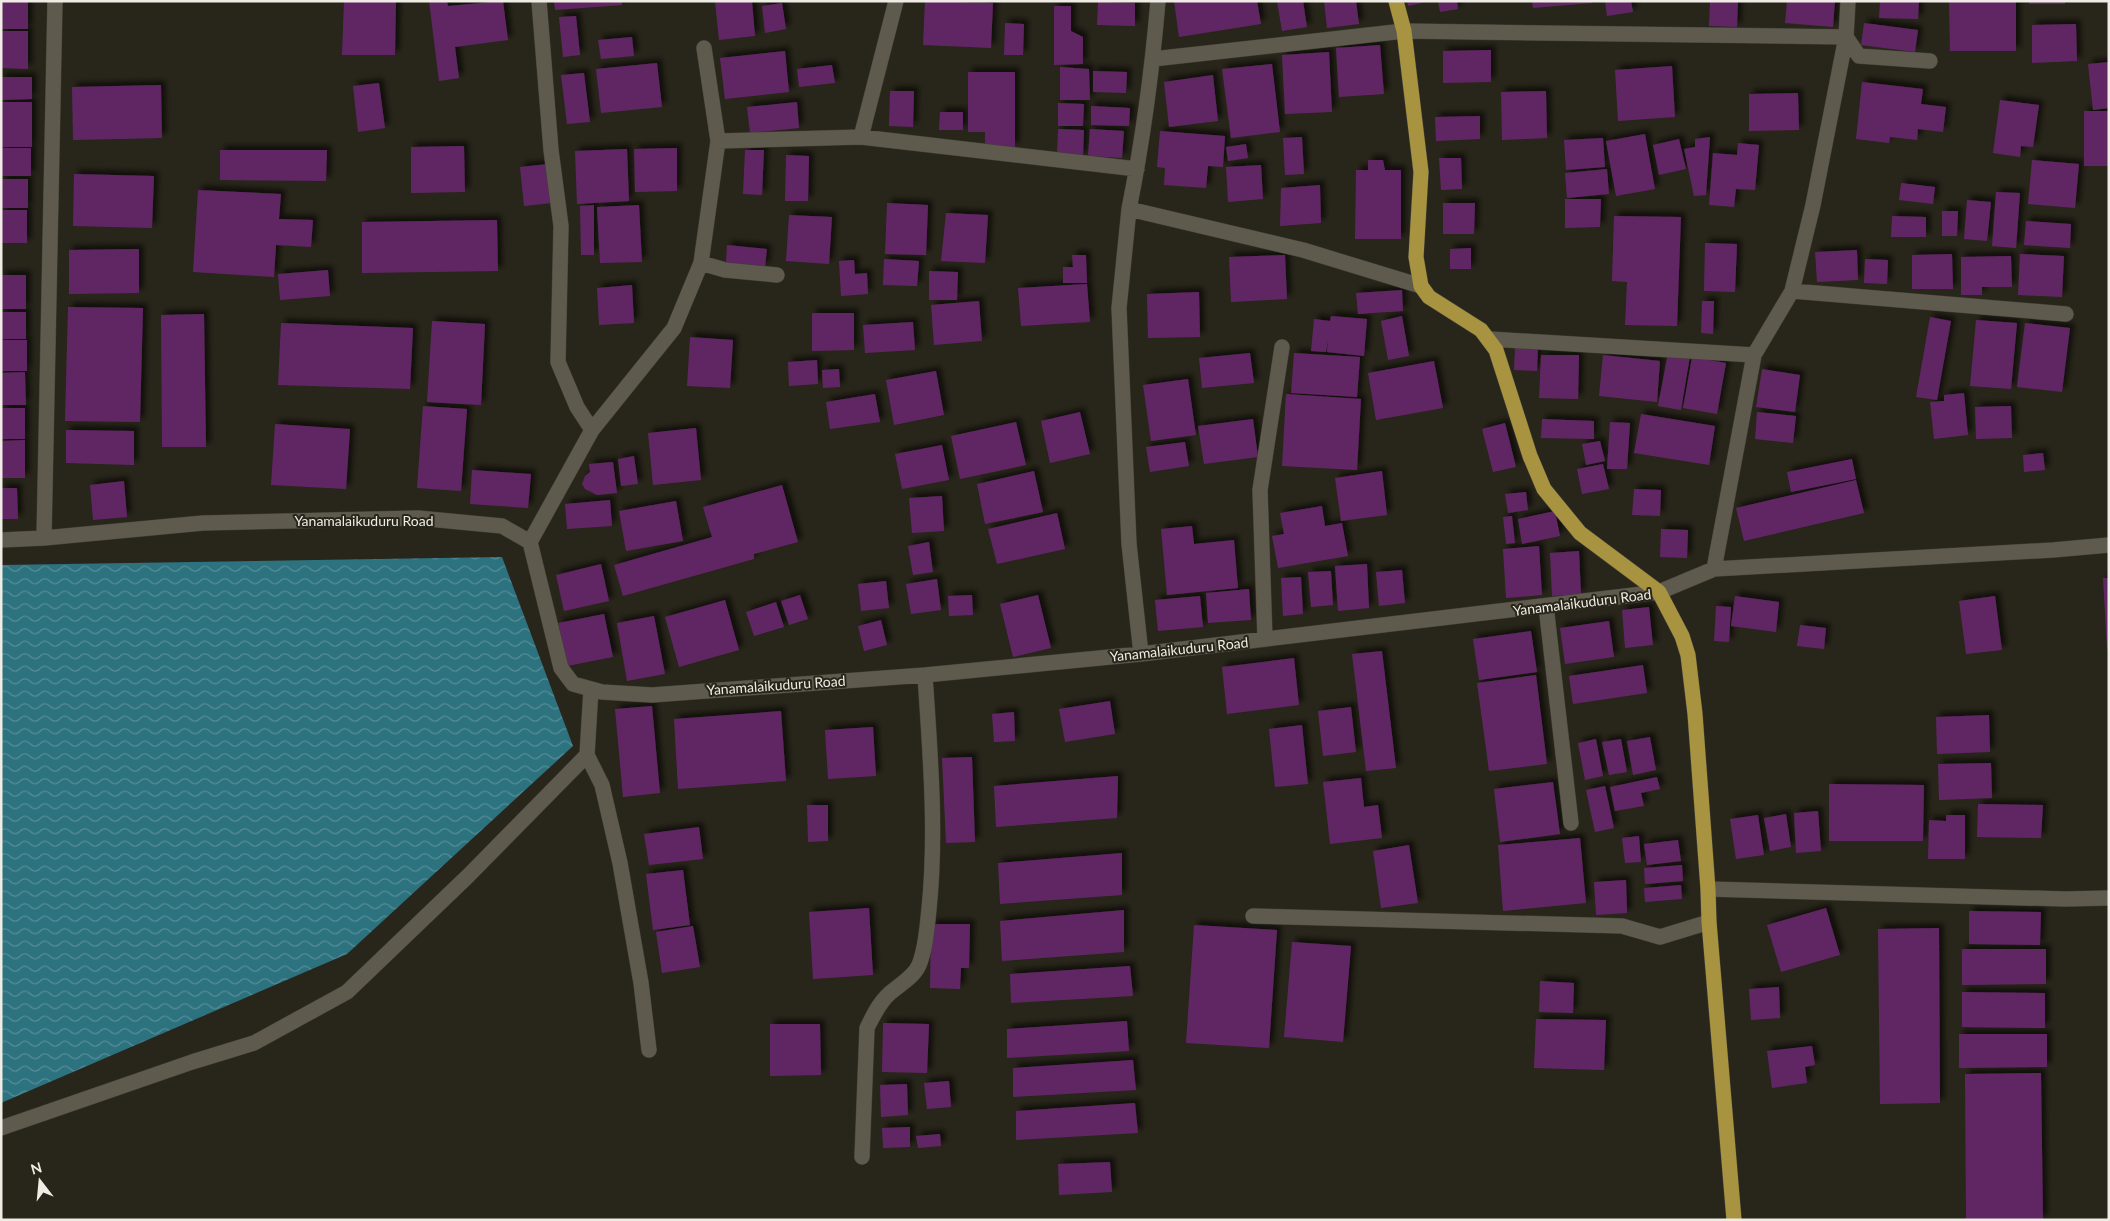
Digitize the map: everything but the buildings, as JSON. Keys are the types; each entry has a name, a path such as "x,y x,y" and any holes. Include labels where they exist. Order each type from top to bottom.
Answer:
{"main road":[{"path":"1396,1 1404,31 1421,172 1416,257 1421,286 1429,297 1481,330 1490,339 1496,350 1530,456 1544,490 1580,533 1659,592 1682,636 1688,655 1695,714 1709,922 1734,1220"}],"street":[{"path":"44,538 55,1"},
{"path":"539,1 551,150 561,226 558,362 577,407 592,430"},
{"path":"861,137 896,1"},
{"path":"1141,654 1129,544 1120,318 1129,208 1137,169 1153,59 1158,1"},
{"path":"1714,569 1754,355 1792,291 1813,205 1846,37 1848,1"},
{"path":"1153,59 1404,31 1846,37"},
{"path":"1846,37 1860,56 1930,60"},
{"path":"530,542 592,430 674,328 701,263 718,141 704,48"},
{"path":"718,141 861,137 1137,169"},
{"path":"1129,208 1303,250 1421,286"},
{"path":"701,263 725,270 777,275"},
{"path":"1792,291 2066,314"},
{"path":"1490,339 1754,355"},
{"path":"1265,639 1260,490 1282,347"},
{"name":"Yanamalaikuduru Road","path":"1,540 44,538 203,522 418,518 502,526 530,542 561,668 573,684 602,692 652,695 925,675 1141,654 1546,606 1659,592 1714,569 2053,550 2109,545"},
{"path":"1546,606 1571,823"},
{"path":"862,1158 867,1028 875,1011 888,994 906,981 919,966 925,944 932,877 933,792 925,675"},
{"path":"591,689 587,755 602,785 620,863 641,983 648,1050"},
{"path":"1,1128 192,1062 254,1043 347,992 468,876 587,755"},
{"path":"1708,889 2065,899 2109,898"},
{"path":"1253,916 1622,926 1660,937 1709,922"}],"water":[{"path":"502,557 573,746 347,954 1,1103 1,565"}]}
